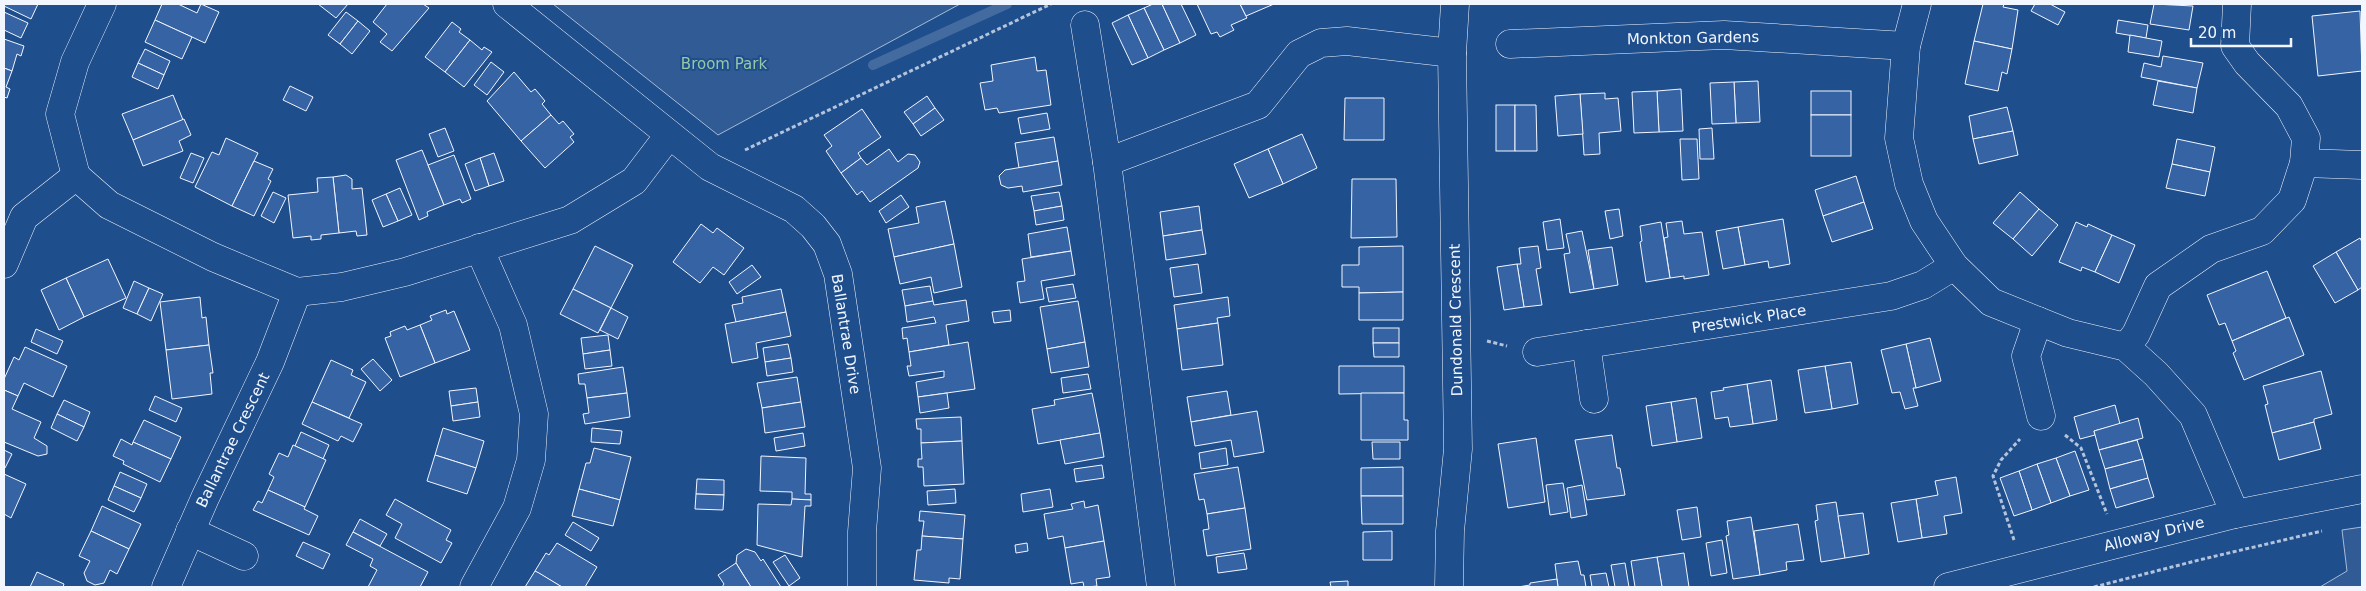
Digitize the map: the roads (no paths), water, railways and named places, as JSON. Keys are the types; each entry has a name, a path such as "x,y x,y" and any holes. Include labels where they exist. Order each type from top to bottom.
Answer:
{"street":[{"path":"102,4 75,62 60,114 76,176 109,205 213,257 297,292 342,287 405,272 570,220 634,180 669,134"},
{"name":"Ballantrae Drive","path":"507,4 710,167 794,209 828,244 838,274 868,468 862,532 862,587"},
{"name":"Dundonald Crescent","path":"1449,587 1450,531 1458,449 1452,53 1455,4"},
{"path":"1917,4 1906,46 1899,138 1909,184 1924,221 1954,266 1991,302 2068,333 2126,347 2156,374 2193,415 2235,514"},
{"path":"2126,347 2136,334 2158,286 2211,249 2262,231 2292,200 2304,163 2306,138 2289,106 2247,63 2236,46 2237,4"},
{"path":"1085,25 1107,162 1161,587"},
{"name":"Monkton Gardens","path":"1510,44 1724,35 1906,46"},
{"path":"1107,162 1258,105 1299,54 1321,43 1347,41 1452,53"},
{"path":"2304,163 2362,165"},
{"path":"4,264 24,218 76,176"},
{"path":"474,587 517,508 531,460 534,414 512,325 479,248"},
{"name":"Prestwick Place","path":"1537,352 1891,296 1922,285 1954,266"},
{"name":"Ballantrae Crescent","path":"166,587 270,362 297,292"},
{"path":"2038,321 2026,356 2041,416"},
{"path":"1586,344 1594,399"},
{"name":"Alloway Drive","path":"1948,587 2235,514 2362,489"},
{"path":"190,532 244,556"}],"waterway":[{"path":"873,65 1007,4"}],"park label":[{"name":"Broom Park","path":"724,64"}]}
